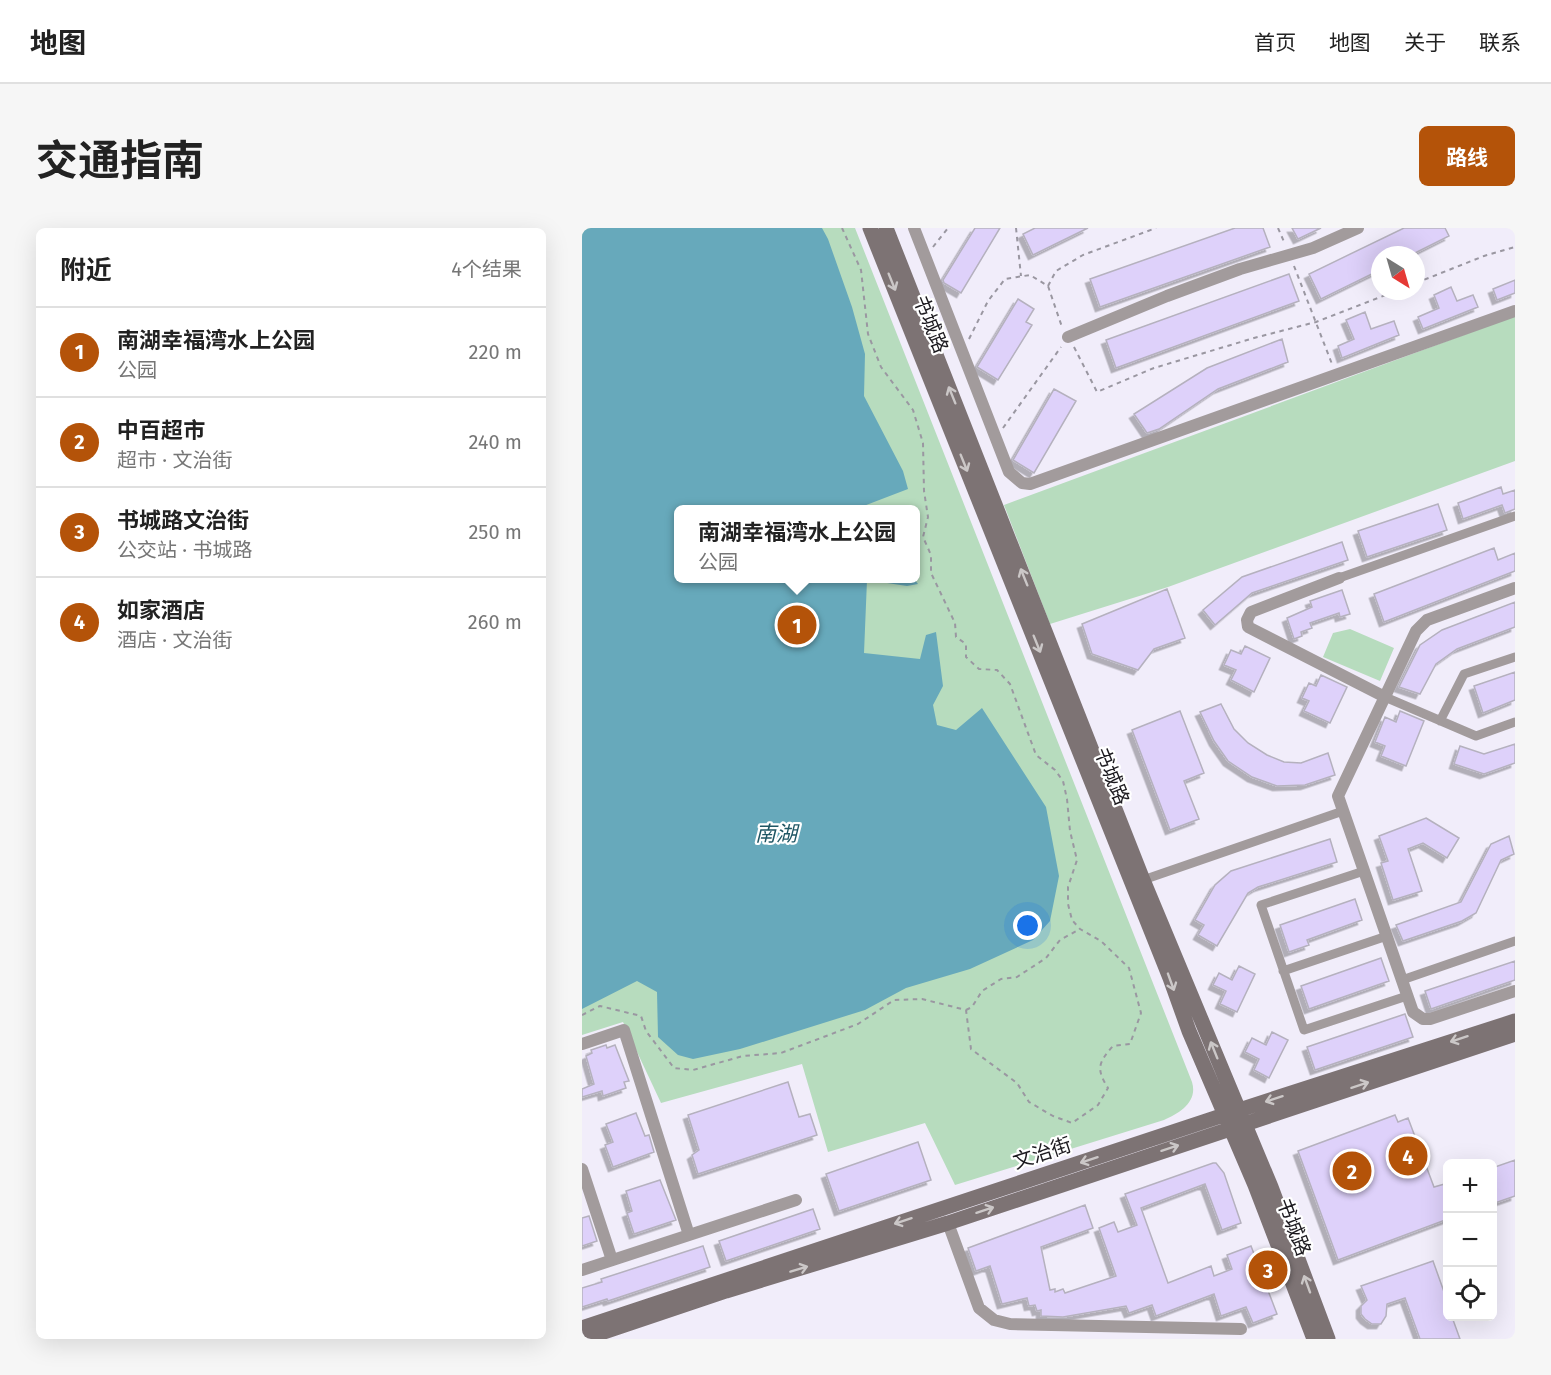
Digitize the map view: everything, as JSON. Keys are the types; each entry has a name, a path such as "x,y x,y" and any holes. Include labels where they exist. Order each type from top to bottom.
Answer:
{"main road":[{"name":"书城路","path":"870,228 1166,967 1189,1031 1235,1119 1256,1185 1314,1339"},
{"name":"书城路","path":"886,228 1235,1119 1328,1339"},
{"name":"文治街","path":"584,1339 726,1291 948,1222 1515,1021"},
{"name":"文治街","path":"582,1328 1235,1119 1515,1034"}],"street":[{"path":"914,228 1009,472 1022,483 1030,484 1515,311"},
{"path":"1068,337 1167,296 1240,269 1290,256 1358,228"},
{"path":"1515,516 1339,578 1251,612 1247,620 1248,627 1385,697 1476,736 1515,722"},
{"path":"1515,588 1427,620 1416,632 1338,796 1413,1012 1423,1019 1430,1019 1515,991"},
{"path":"1440,721 1464,674 1515,657"},
{"path":"1143,880 1343,811"},
{"path":"1364,871 1261,905 1304,1030 1407,996"},
{"path":"1284,971 1387,936"},
{"path":"1402,980 1515,941"},
{"path":"582,1044 624,1030 689,1235"},
{"path":"582,1169 612,1260"},
{"path":"582,1270 796,1200"},
{"path":"948,1222 979,1308 994,1320 1010,1324 1241,1329"}],"path":[{"path":"842,228 861,270 868,334 881,367 913,410 923,443 924,491 928,517 923,537 931,555 931,573 955,623 956,637 966,644 966,657 979,669 997,670 1010,684 1036,755 1055,770 1063,781 1070,831 1077,860 1068,887 1068,904 1072,920 1080,929 1101,940 1129,968 1141,1013 1130,1044 1113,1046 1101,1059 1100,1075 1108,1088 1098,1105 1072,1123 1053,1116 1029,1102 1017,1083 971,1050 966,1010"},
{"path":"926,257 948,228"},
{"path":"1016,228 1021,277"},
{"path":"1048,286 1056,271 1083,255 1156,228"},
{"path":"1278,228 1337,375"},
{"path":"1425,279 1484,256 1515,247"},
{"path":"963,352 988,301 1005,279 1030,275 1048,286 1068,337 1097,392 1154,368 1316,322 1373,300"},
{"path":"996,438 1068,337"},
{"path":"582,1015 600,1006 641,1016 646,1031 674,1068 693,1070 743,1056 781,1053 858,1024 894,1000 922,999 966,1010 972,1007 982,991 1001,979 1017,977 1046,958 1060,940 1080,929"}],"green space":[{"name":"南湖","path":"582,228 855,228 1192,1082 1192,1095 1186,1106 1164,1120 955,1185 925,1123 828,1152 802,1064 661,1103 623,1022 582,1035"},
{"path":"1515,316 1515,461 1168,587 1050,624 1004,505"},
{"path":"1350,629 1394,648 1380,681 1323,657 1333,633"}],"water":[{"name":"南湖","path":"582,228 822,228 852,307 865,354 864,396 903,471 908,489 866,505 674,505 674,583 867,583 864,653 920,659 926,635 936,632 943,686 933,705 937,725 956,730 982,708 1046,807 1059,876 1050,921 1033,940 970,969 906,988 865,1010 740,1049 693,1059 678,1055 658,1037 657,992 637,981 582,1009"},
{"name":"南湖","path":"887,583 918,584 907,586"}],"building":[{"path":"975,228 1000,228 961,293 944,283 943,280"},
{"path":"1035,228 1088,228 1033,255 1023,234"},
{"path":"1235,228 1263,228 1270,247 1100,307 1090,279"},
{"path":"1292,228 1321,228 1298,239"},
{"path":"1404,228 1445,228 1449,236 1425,248 1425,246 1371,246 1371,274 1321,299 1309,274"},
{"path":"1289,274 1299,301 1116,368 1106,340"},
{"path":"1515,280 1515,293 1497,300 1493,289"},
{"path":"1451,287 1457,301 1473,295 1478,307 1423,329 1418,317 1439,308 1434,295"},
{"path":"1018,299 1034,309 1026,322 1032,325 998,380 977,367"},
{"path":"1365,312 1371,329 1394,321 1399,335 1342,358 1338,346 1354,339 1346,320"},
{"path":"1282,339 1288,362 1218,389 1159,429 1147,433 1134,414 1207,368"},
{"path":"1054,389 1076,401 1034,473 1013,460"},
{"path":"1501,487 1503,494 1515,490 1515,509 1505,513 1502,505 1463,519 1458,503"},
{"path":"1438,504 1447,530 1367,557 1358,531"},
{"path":"1342,542 1348,560 1252,593 1215,625 1203,610 1242,577"},
{"path":"1494,548 1498,560 1515,553 1515,571 1384,622 1374,594"},
{"path":"1167,589 1185,638 1154,649 1138,670 1092,654 1082,624"},
{"path":"1342,590 1350,614 1340,617 1339,613 1310,623 1312,628 1301,632 1302,636 1294,639 1287,618 1312,607 1310,601"},
{"path":"1515,602 1515,627 1457,649 1436,664 1420,694 1399,687 1420,645 1442,630"},
{"path":"1245,646 1270,658 1254,692 1231,680 1236,670 1224,665 1231,650 1241,654"},
{"path":"1515,672 1515,700 1483,713 1474,686"},
{"path":"1321,675 1347,687 1330,723 1304,711 1309,701 1302,698 1309,683 1316,686"},
{"path":"1221,704 1234,729 1248,743 1267,755 1284,762 1301,763 1328,753 1335,775 1305,785 1277,786 1252,777 1228,761 1214,741 1200,712"},
{"path":"1180,711 1204,773 1184,781 1199,819 1170,830 1132,730"},
{"path":"1400,711 1424,721 1406,766 1381,756 1385,746 1375,742 1385,717 1396,722"},
{"path":"1515,744 1515,763 1484,774 1454,764 1460,746 1484,754"},
{"path":"1426,818 1459,838 1447,858 1423,843 1408,849 1422,891 1393,900 1381,863 1388,861 1379,836"},
{"path":"1509,836 1514,854 1501,860 1476,913 1462,921 1403,941 1396,925 1461,902 1491,844"},
{"path":"1330,839 1337,862 1258,887 1248,893 1217,946 1198,935 1204,925 1195,920 1215,885 1231,871"},
{"path":"1355,899 1362,920 1307,940 1309,945 1289,952 1280,925"},
{"path":"1381,958 1389,981 1309,1009 1301,986"},
{"path":"1515,961 1515,980 1431,1009 1425,991"},
{"path":"1239,966 1255,974 1237,1012 1220,1004 1226,991 1213,985 1219,973 1232,980"},
{"path":"1405,1014 1413,1037 1315,1070 1307,1047"},
{"path":"1272,1032 1288,1040 1269,1078 1254,1070 1259,1059 1245,1052 1252,1038 1266,1045"},
{"path":"606,1045 607,1048 615,1045 629,1081 624,1082 626,1088 603,1096 602,1091 582,1097 582,1089 594,1084 586,1056 592,1053 591,1050"},
{"path":"788,1082 799,1117 810,1114 817,1135 698,1174 692,1155 699,1150 688,1115"},
{"path":"636,1113 645,1136 649,1135 654,1152 613,1167 605,1145 613,1142 606,1124"},
{"path":"1395,1115 1398,1122 1408,1118 1434,1187 1443,1184 1443,1221 1338,1260 1298,1151"},
{"path":"918,1142 931,1180 839,1211 826,1174"},
{"path":"1515,1160 1515,1196 1497,1202 1497,1166"},
{"path":"1216,1163 1224,1173 1241,1223 1222,1230 1205,1184 1141,1208 1168,1283 1211,1266 1214,1276 1232,1269 1227,1255 1251,1246 1277,1314 1253,1323 1246,1307 1221,1316 1214,1294 1156,1316 1152,1305 1129,1313 1126,1306 1063,1317 1041,1316 1041,1310 1037,1311 1035,1305 1029,1306 1027,1298 1002,1304 990,1266 976,1271 968,1248 1085,1205 1093,1228 1041,1247 1050,1290 1055,1289 1055,1292 1063,1289 1065,1293 1116,1276 1099,1228 1114,1222 1118,1232 1137,1225 1125,1194"},
{"path":"660,1180 676,1220 634,1234 627,1213 632,1211 626,1191"},
{"path":"813,1209 820,1229 726,1261 719,1241"},
{"path":"589,1216 597,1241 582,1246 582,1218"},
{"path":"703,1246 710,1267 608,1301 607,1299 582,1307 582,1288 602,1282 601,1279"},
{"path":"1433,1261 1443,1289 1443,1321 1453,1321 1460,1339 1420,1339 1405,1298 1387,1304 1386,1316 1381,1324 1372,1324 1361,1314 1361,1306 1367,1300 1361,1286"}],"place":[{"name":"南湖幸福湾水上公园","path":"797,625"},
{"name":"如家酒店","path":"1408,1156"},
{"name":"中百超市","path":"1352,1171"},
{"name":"书城路文治街","path":"1268,1270"}]}
